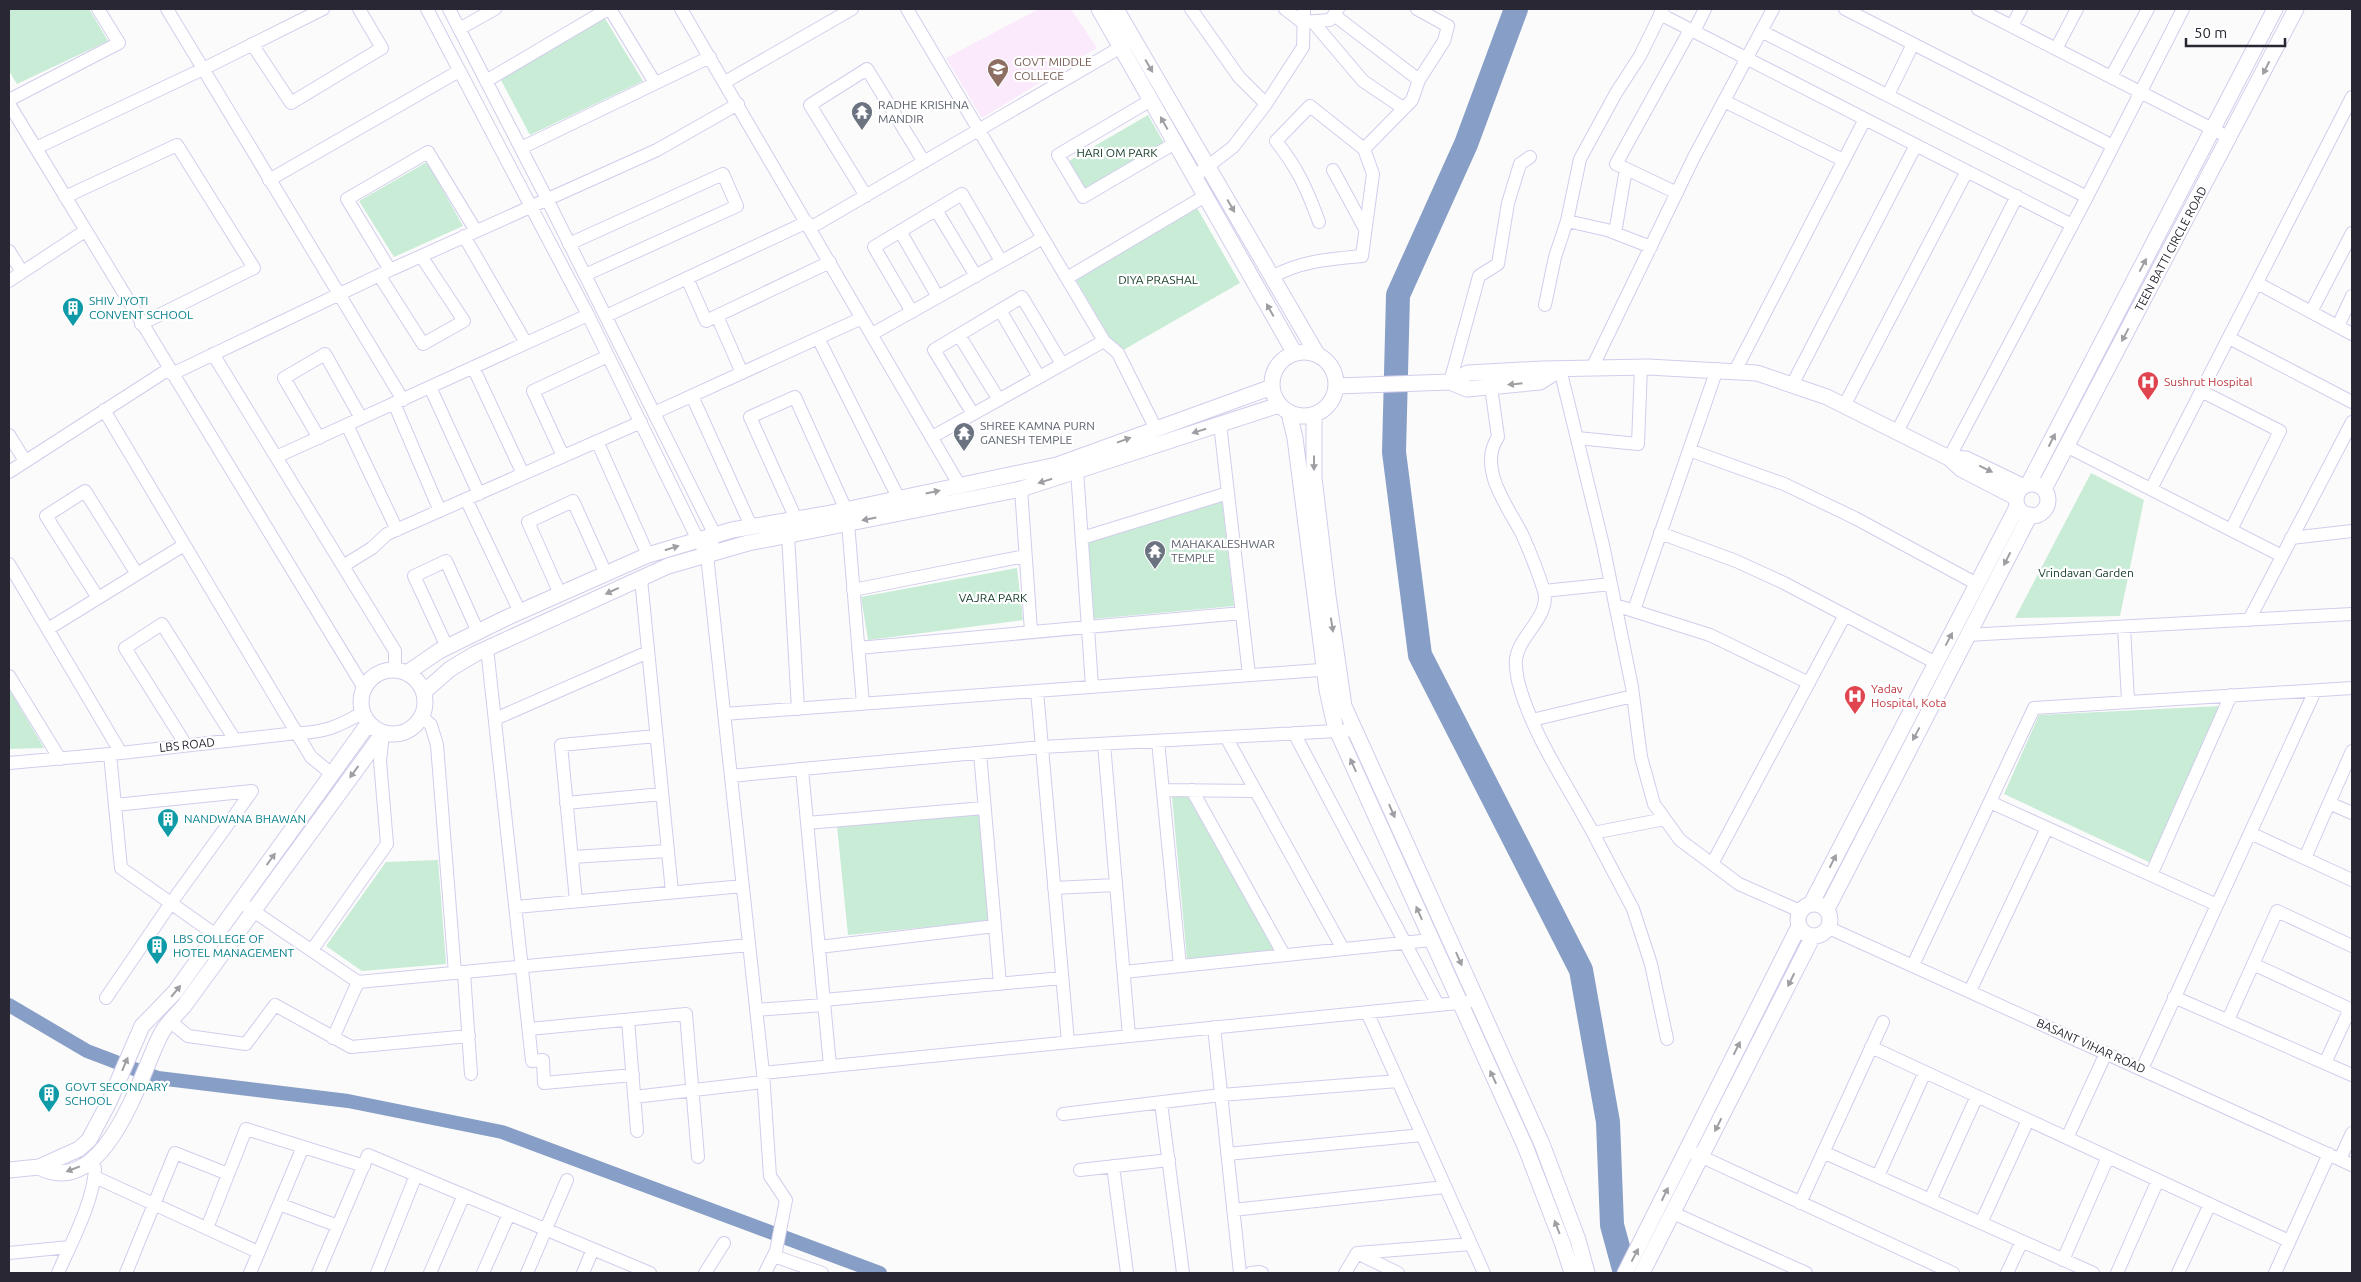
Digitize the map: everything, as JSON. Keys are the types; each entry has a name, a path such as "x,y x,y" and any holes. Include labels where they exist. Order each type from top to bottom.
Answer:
{"street":[{"path":"9,100 119,43 98,9"},
{"path":"167,9 338,295 398,401 440,511"},
{"path":"36,148 203,70 323,9"},
{"path":"252,44 291,103 382,48 359,9"},
{"path":"427,9 588,315 698,540 708,555"},
{"path":"449,9 547,199 715,535 708,555 763,1077 770,1176 786,1200 775,1254 765,1273"},
{"path":"459,29 495,9"},
{"path":"486,81 609,9 655,83"},
{"path":"681,9 960,486"},
{"path":"725,82 852,9"},
{"path":"907,9 1104,341 1118,353 1156,429"},
{"path":"1099,9 1127,43 1208,168 1317,354"},
{"path":"1116,9 1127,43 1151,100 1294,352"},
{"path":"1191,9 1239,76 1266,104"},
{"path":"1285,9 1308,22 1363,81 1403,108"},
{"path":"1194,177 1234,147 1266,104 1303,47 1308,22 1304,9"},
{"path":"1364,149 1412,100 1419,80 1444,41 1448,26 1418,9"},
{"path":"1677,193 1616,164 1704,9"},
{"path":"1592,368 1677,193 1772,9"},
{"path":"1845,9 2112,146"},
{"path":"1978,9 2230,138"},
{"path":"2012,26 2021,9"},
{"path":"2056,49 2077,9"},
{"path":"2111,77 2148,9"},
{"path":"1949,458 2072,225 2182,9"},
{"path":"1625,1273 1803,914 1977,584 2026,496 2275,9"},
{"name":"TEEN BATTI CIRCLE ROAD","path":"2026,496 2066,446 2230,138 2296,9"},
{"path":"1308,22 1330,20 1336,12 1419,80"},
{"path":"1546,305 1555,257 1567,221 1580,159 1616,93 1640,56 1661,12 1746,58 2072,225"},
{"path":"1761,31 2087,196"},
{"path":"606,316 687,278 809,225 866,196 1127,43"},
{"path":"1888,95 1913,44"},
{"path":"521,148 710,58"},
{"path":"866,196 810,105 867,69 924,162"},
{"path":"269,180 459,71"},
{"path":"2151,489 2257,282 2348,115 2352,97"},
{"path":"1151,100 1058,155 1083,198 1176,143"},
{"path":"1724,101 1843,160"},
{"path":"9,104 364,688"},
{"path":"9,472 104,410 170,371 213,354 385,272 657,150 738,104"},
{"path":"1272,276 1285,270 1317,261 1362,256 1373,174 1364,149 1310,106 1276,141 1295,165 1309,192 1319,222"},
{"path":"1735,371 1865,119"},
{"path":"65,197 177,145 254,268 142,324"},
{"path":"1792,385 1916,145"},
{"path":"421,256 464,321 423,344 347,199 428,152 526,343"},
{"path":"1450,382 1479,276 1498,264 1508,203 1520,164 1530,157"},
{"path":"1615,233 1626,169"},
{"path":"1333,170 1365,229"},
{"path":"1844,406 1967,171"},
{"path":"569,244 723,174 737,206 585,275"},
{"path":"912,312 874,247 962,194 1001,261"},
{"path":"1067,278 1206,196"},
{"path":"1897,432 2017,196"},
{"path":"936,210 976,276"},
{"path":"1567,221 1615,233 1650,247"},
{"path":"9,281 85,230"},
{"path":"900,231 938,297"},
{"path":"2311,312 2352,233"},
{"path":"872,334 1042,238"},
{"path":"9,250 22,272"},
{"path":"687,278 706,321 830,262"},
{"path":"2257,282 2352,334"},
{"path":"2338,326 2352,296"},
{"path":"973,414 934,350 1022,297 1062,364"},
{"path":"1000,310 1039,377"},
{"path":"276,457 588,315"},
{"path":"717,316 742,373"},
{"path":"654,413 862,318"},
{"path":"959,335 998,400"},
{"path":"818,338 899,499"},
{"path":"2229,338 2352,402"},
{"path":"932,437 1104,341"},
{"path":"213,354 395,651 401,671 418,681 424,692 425,705 422,717 414,727 403,734 390,735 383,733 365,718 360,700 364,688 372,678 382,671 401,671 520,612 648,555 751,526 796,519 847,516 1021,488 1220,424 1284,409 1301,416 1314,414 1325,408 1333,398 1336,386 1335,373 1328,362 1317,354 1306,351 1294,352 1282,359 1274,369 1272,394 1284,409 1295,438 1331,669 1344,706 1542,1144 1578,1240 1587,1273"},
{"path":"319,438 284,378 325,354 361,418"},
{"path":"563,456 533,391 608,356"},
{"path":"473,367 523,474"},
{"path":"1577,438 1638,444 1641,367"},
{"path":"1450,382 1468,373 1592,368 1717,369 1757,373 1844,406 1949,458 1961,469 2026,496"},
{"path":"1560,369 1611,584 1634,696 1641,757 1654,804 1680,840 1739,884 1803,914"},
{"path":"1336,386 1450,382 1467,389 1540,382 1560,369"},
{"path":"1634,610 1717,369"},
{"path":"430,387 479,494"},
{"path":"424,692 450,670 487,648 668,566 748,543 788,535 899,499 1057,465 1272,387"},
{"path":"1491,387 1498,437 1493,445 1491,464 1502,500 1522,535 1544,590 1544,606 1516,659 1518,679 1532,720 1633,910 1650,964 1667,1039"},
{"path":"2201,391 2280,431 2231,530"},
{"path":"692,396 751,526"},
{"path":"796,519 750,417 795,397 847,516 863,704"},
{"path":"104,410 311,757 332,774"},
{"path":"1314,414 1314,478 1328,596 1331,669 1327,690 1338,731 1525,1146 1572,1273"},
{"path":"343,566 372,548 387,534 640,422"},
{"path":"2248,620 2352,422"},
{"path":"1220,424 1249,675"},
{"path":"347,425 397,530"},
{"path":"9,435 25,461"},
{"path":"597,441 648,555"},
{"path":"2066,446 2282,556"},
{"path":"1689,450 1784,484 1855,518 1977,584"},
{"path":"1077,470 1092,686"},
{"path":"1021,488 1031,631"},
{"path":"98,598 46,516 85,491 137,574"},
{"path":"1082,538 1228,493"},
{"path":"1826,909 1967,636 2026,496"},
{"path":"466,499 520,612"},
{"path":"560,594 528,522 573,501 606,574"},
{"path":"2291,538 2352,531"},
{"path":"1660,533 1736,561 1936,663"},
{"path":"788,535 798,709"},
{"path":"48,629 184,545"},
{"path":"854,590 1025,556"},
{"path":"447,647 414,576 446,561 478,632"},
{"path":"9,564 48,629 115,754 115,805 121,868 216,935"},
{"path":"641,579 672,892"},
{"path":"1544,590 1611,584"},
{"path":"1615,605 1710,635 1809,683"},
{"path":"858,648 1242,613"},
{"path":"1967,636 2352,614"},
{"path":"1712,864 1845,615"},
{"path":"186,745 125,648 162,624 235,740"},
{"path":"2124,627 2128,701"},
{"path":"487,648 532,1061 543,1060 544,1083 632,1075"},
{"path":"495,719 648,652"},
{"path":"724,714 1331,669"},
{"path":"9,676 60,759"},
{"path":"1913,965 2034,708 2352,688"},
{"path":"2142,1069 2315,690"},
{"path":"1037,691 1068,1042"},
{"path":"2152,875 2231,695"},
{"path":"1532,720 1634,696"},
{"path":"422,717 431,725 437,745 460,973 469,1036 471,1074"},
{"path":"9,1170 39,1167 79,1149 89,1140 109,1102 142,1026 175,992 332,774 365,718"},
{"name":"LBS ROAD","path":"9,762 115,754 297,733 318,733 365,718"},
{"path":"731,776 1042,747 1355,730"},
{"path":"39,1167 48,1172 67,1172 87,1164 107,1147 128,1110 166,1027 383,733"},
{"path":"312,950 387,844 380,761 383,733"},
{"path":"1294,733 1438,1005"},
{"path":"576,901 561,745 656,736"},
{"path":"1226,737 1343,949"},
{"path":"1158,741 1180,966"},
{"path":"1104,744 1129,1036"},
{"path":"2305,858 2352,751"},
{"path":"980,753 1000,984"},
{"path":"802,769 830,1066"},
{"path":"1163,790 1256,791"},
{"path":"1192,790 1284,955"},
{"path":"106,998 171,903 252,791 115,805"},
{"path":"566,803 662,794"},
{"path":"1990,802 2217,905"},
{"path":"2329,803 2352,814"},
{"path":"807,823 984,808"},
{"path":"1593,833 1665,819"},
{"path":"1970,991 2047,828"},
{"path":"2250,833 2352,880"},
{"path":"572,857 668,851"},
{"path":"1054,888 1116,885"},
{"path":"516,906 743,886"},
{"path":"240,902 358,982 749,945"},
{"path":"1819,904 1826,909 1830,916 1829,928 1820,936 1807,935 1803,914 1819,904"},
{"path":"2228,1020 2277,911 2352,946"},
{"path":"819,947 995,926"},
{"name":"BASANT VIHAR ROAD","path":"1829,928 2340,1159"},
{"path":"1642,1273 1813,936"},
{"path":"1124,972 1431,940"},
{"path":"2253,964 2350,1009 2325,1063"},
{"path":"756,1010 1062,978"},
{"path":"333,1038 358,982"},
{"path":"2174,997 2352,1075"},
{"path":"634,1096 692,1089 830,1066 1478,1001"},
{"path":"166,1027 188,1036 246,1044 275,1004 351,1047 469,1036"},
{"path":"1367,1012 1484,1273"},
{"path":"529,1029 686,1014 698,1157"},
{"path":"628,1020 636,1131"},
{"path":"1800,1202 1883,1022"},
{"path":"1214,1027 1240,1273"},
{"path":"1871,1047 2289,1241"},
{"path":"2067,1138 2106,1053"},
{"path":"1878,1176 1925,1072"},
{"path":"1064,1114 1221,1096 1398,1081"},
{"path":"1930,1200 1977,1096"},
{"path":"1161,1103 1183,1273"},
{"path":"1981,1223 2028,1120"},
{"path":"207,1228 246,1129 304,1147 366,1160 416,1175 644,1272"},
{"path":"2274,1273 2289,1241 2340,1159 2352,1134"},
{"path":"1227,1154 1422,1135"},
{"path":"58,1273 95,1177 96,1156 89,1140"},
{"path":"250,1273 304,1147"},
{"path":"1687,1150 1953,1273"},
{"path":"1823,1152 2094,1273"},
{"path":"140,1273 127,1270 175,1153 228,1174"},
{"path":"2063,1260 2108,1157"},
{"path":"318,1273 366,1160"},
{"path":"1080,1170 1169,1160"},
{"path":"1113,1166 1127,1273"},
{"path":"377,1273 416,1175"},
{"path":"95,1177 258,1252"},
{"path":"527,1273 567,1180"},
{"path":"2116,1273 2158,1180"},
{"path":"1233,1210 1445,1187"},
{"path":"430,1273 464,1195"},
{"path":"279,1204 338,1226"},
{"path":"2178,1273 2210,1204"},
{"path":"1673,1213 1806,1273"},
{"path":"483,1273 509,1214"},
{"path":"2007,1273 2022,1241"},
{"path":"705,1273 724,1243"},
{"path":"1357,1253 1471,1244"},
{"path":"9,1253 69,1246"},
{"path":"583,1273 593,1249"},
{"path":"1345,1273 1357,1253"},
{"path":"1357,1253 1398,1273"},
{"path":"775,1254 822,1273"},
{"path":"1250,1273 1262,1273"}],"shaded area":[{"name":"GOVT MIDDLE COLLEGE","path":"1039,9 1071,9 1097,48 982,118 946,58"}],"green space":[{"path":"9,9 89,9 108,41 17,84 9,71"},
{"path":"604,17 643,81 530,135 501,80"},
{"name":"HARI OM PARK","path":"1148,115 1165,145 1086,191 1069,161"},
{"path":"427,162 463,226 394,257 359,201"},
{"name":"DIYA PRASHAL","path":"1197,208 1240,283 1118,353 1075,278"},
{"name":"Vrindavan Garden","path":"2091,473 2144,500 2120,616 2015,618"},
{"path":"1222,500 1234,606 1093,619 1086,543"},
{"name":"VAJRA PARK","path":"1017,568 1023,620 868,640 861,597"},
{"path":"9,689 44,748 9,749"},
{"path":"2221,706 2151,863 2004,794 2039,715"},
{"path":"1172,797 1188,797 1278,953 1187,959"},
{"path":"979,812 990,921 848,935 837,826"},
{"path":"438,860 446,964 362,971 326,946 386,862"}],"waterway":[{"path":"1516,9 1466,144 1398,295 1394,452 1420,655 1581,970 1608,1122 1612,1225 1625,1273"},
{"path":"9,1005 87,1051 158,1078 348,1101 502,1132 880,1273"}],"place":[{"name":"GOVT MIDDLE COLLEGE","path":"998,88"},
{"name":"RADHE KRISHNA MANDIR","path":"862,131"},
{"name":"SHIV JYOTI CONVENT SCHOOL","path":"73,327"},
{"name":"Sushrut Hospital","path":"2148,401"},
{"name":"SHREE KAMNA PURN GANESH TEMPLE","path":"964,452"},
{"name":"MAHAKALESHWAR TEMPLE","path":"1155,570"},
{"name":"Yadav Hospital, Kota","path":"1855,715"},
{"name":"NANDWANA BHAWAN","path":"168,838"},
{"name":"LBS COLLEGE OF HOTEL MANAGEMENT","path":"157,965"},
{"name":"GOVT SECONDARY SCHOOL","path":"49,1113"}]}
